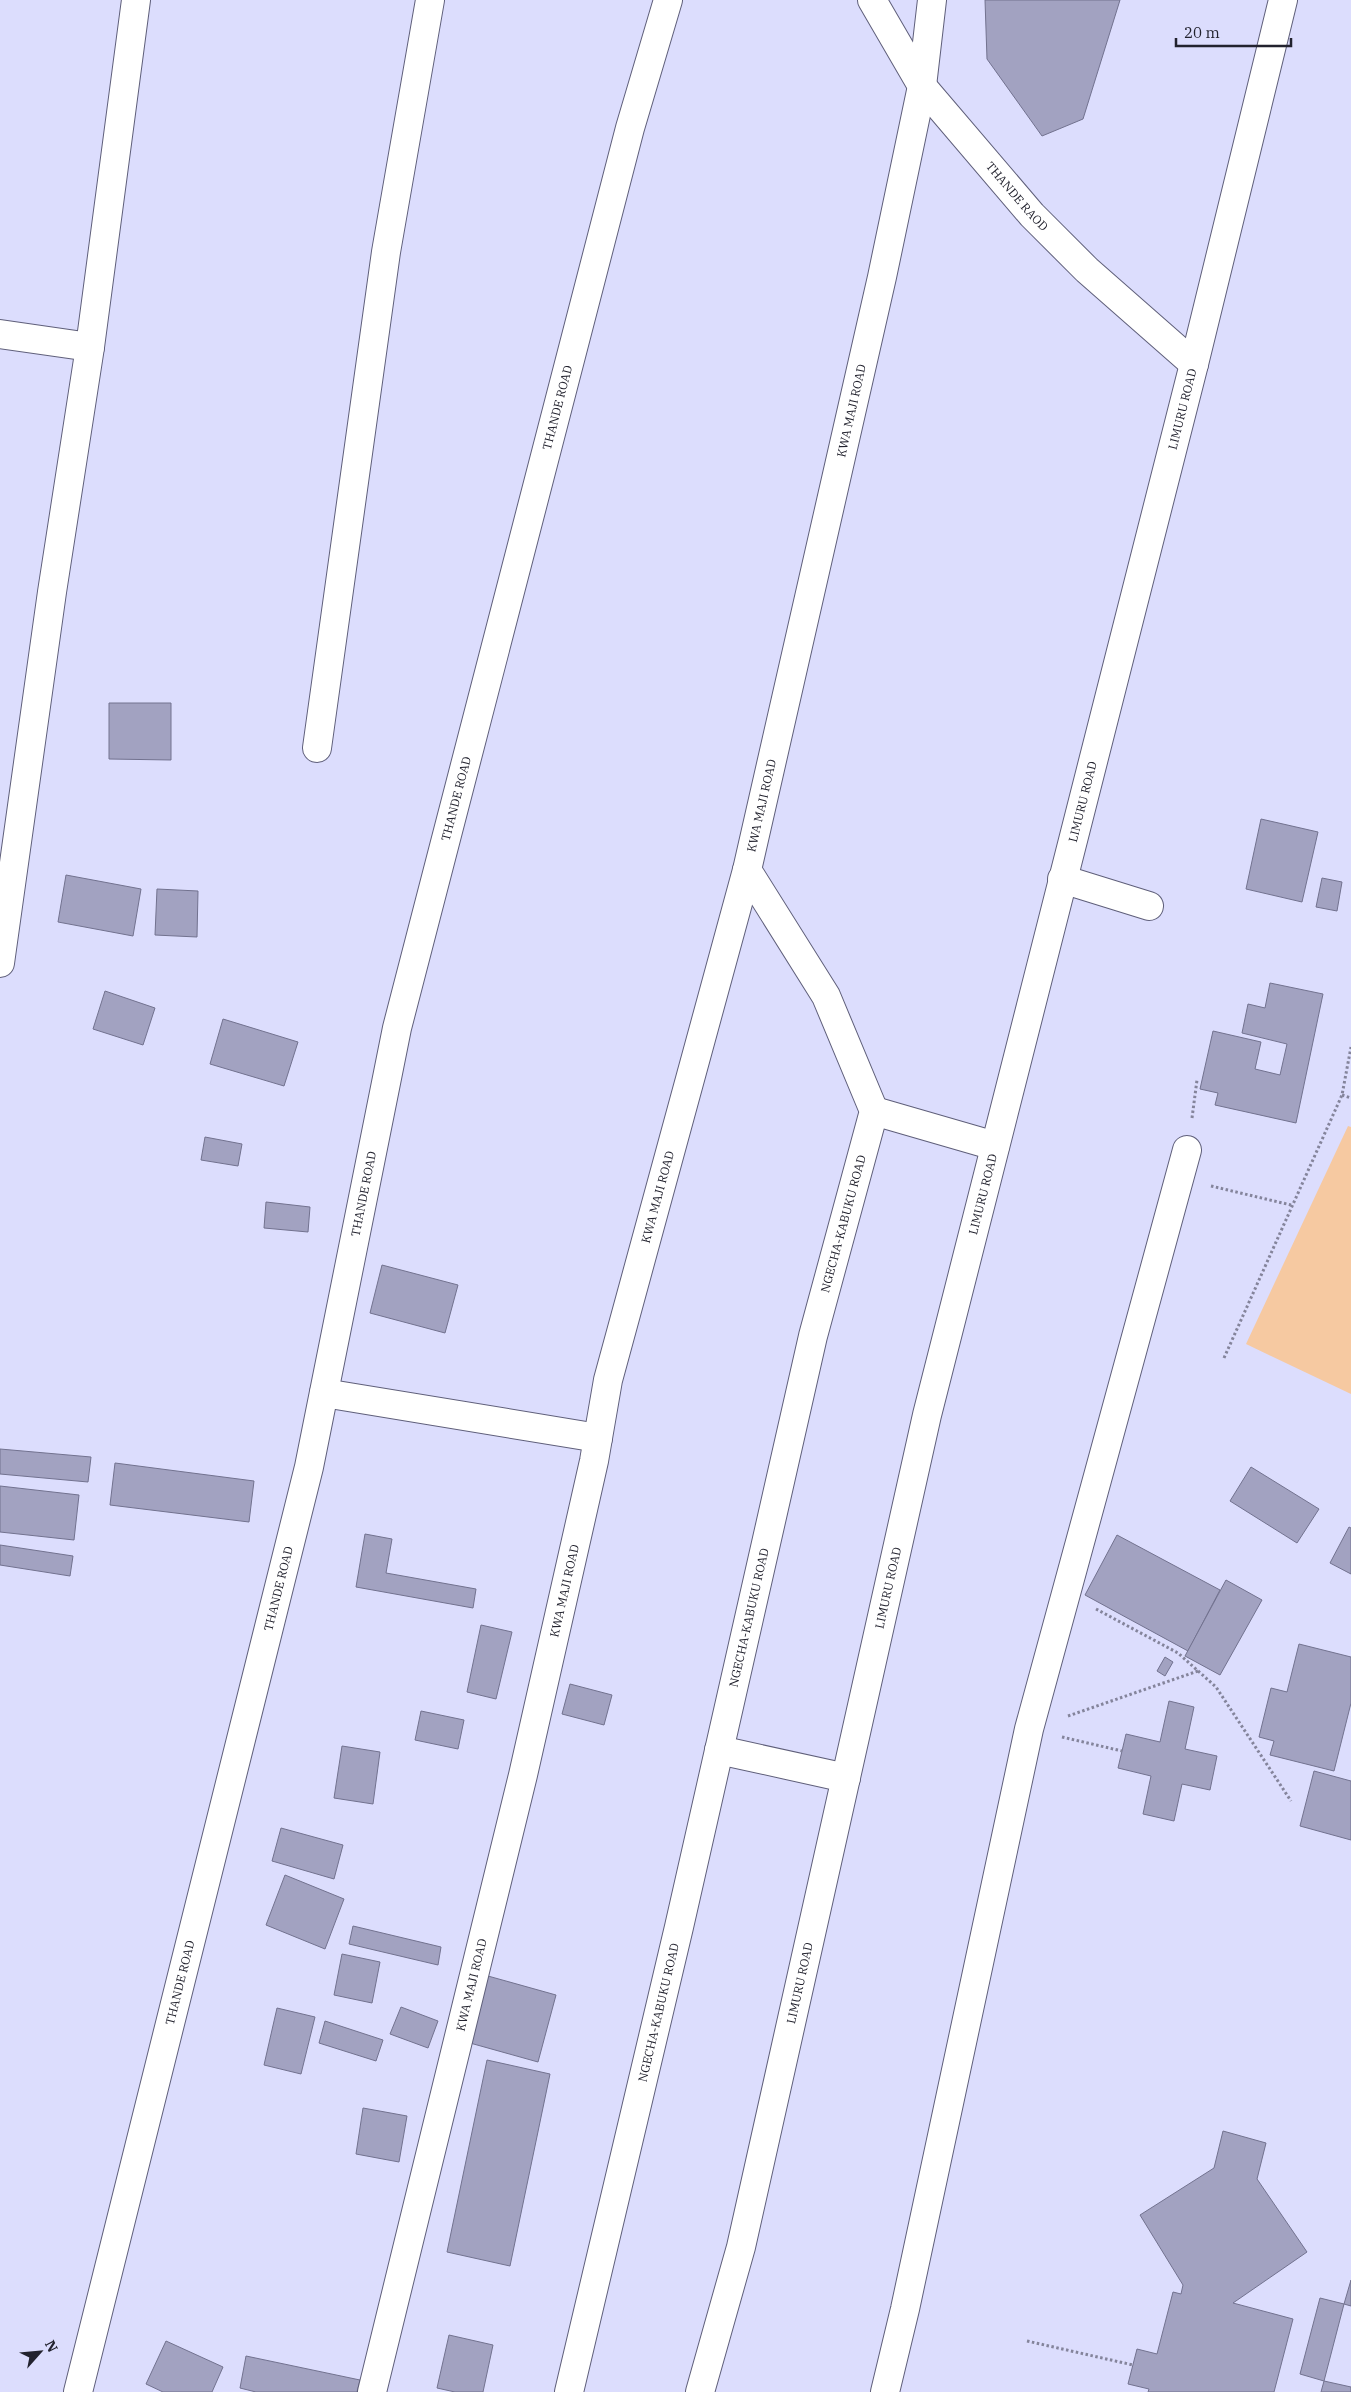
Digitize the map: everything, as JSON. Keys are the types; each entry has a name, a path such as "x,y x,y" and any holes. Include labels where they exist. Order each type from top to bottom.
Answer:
{"main road":[{"path":"0,964 52,592 90,347 136,0"},
{"path":"317,748 386,252 430,0"},
{"name":"THANDE ROAD","path":"78,2392 309,1467 397,1028 630,128 668,0"},
{"name":"THANDE RAOD","path":"872,0 922,86 1032,215 1086,270 1194,364"},
{"name":"KWA MAJI ROAD","path":"372,2392 523,1775 598,1438 608,1380 747,870 880,287 922,86 932,0"},
{"name":"LIMURU ROAD","path":"700,2392 741,2247 927,1415 1194,364 1283,0"},
{"path":"0,334 90,347"},
{"path":"747,870 826,996 874,1111 995,1146"},
{"path":"1062,879 1149,906"},
{"name":"NGECHA-KABUKU ROAD","path":"569,2392 719,1750 812,1336 874,1111"},
{"path":"886,2392 1029,1729 1188,1150"},
{"path":"324,1393 598,1438"},
{"path":"719,1750 846,1778"}],"path":[{"path":"1224,1358 1291,1205 1342,1095 1351,1047"},
{"path":"1342,1095 1351,1098"},
{"path":"1181,1179 1291,1205"},
{"path":"1066,1593 1178,1653 1216,1687 1290,1801"},
{"path":"1029,1729 1198,1671"},
{"path":"1029,1729 1122,1751"},
{"path":"1027,2341 1133,2366"}],"shaded area":[{"path":"1348,1126 1351,1127 1351,1394 1246,1344"}],"building":[{"path":"985,0 1120,0 1083,119 1042,136 987,59"},
{"path":"109,703 171,703 171,760 109,759"},
{"path":"1261,819 1318,832 1302,902 1246,889"},
{"path":"66,875 141,889 133,936 58,922"},
{"path":"1322,878 1342,882 1337,911 1316,907"},
{"path":"157,889 198,891 197,937 155,935"},
{"path":"1270,983 1323,994 1296,1123 1215,1105 1218,1093 1200,1089 1213,1031 1261,1042 1255,1069 1280,1075 1287,1044 1242,1033 1248,1004 1265,1008"},
{"path":"105,991 155,1008 143,1045 93,1029"},
{"path":"223,1019 298,1042 284,1086 210,1064"},
{"path":"205,1137 242,1144 238,1166 201,1160"},
{"path":"266,1202 310,1207 308,1232 264,1228"},
{"path":"382,1265 458,1285 445,1333 370,1313"},
{"path":"0,1449 91,1457 88,1482 0,1474"},
{"path":"115,1463 254,1481 249,1522 110,1505"},
{"path":"1251,1467 1319,1509 1297,1543 1230,1501"},
{"path":"0,1486 79,1495 74,1540 0,1532"},
{"path":"1349,1527 1351,1528 1351,1574 1330,1563"},
{"path":"365,1534 392,1539 386,1573 476,1589 473,1608 356,1587"},
{"path":"1117,1535 1220,1590 1188,1651 1085,1595"},
{"path":"0,1545 73,1556 70,1576 0,1565"},
{"path":"1226,1580 1262,1600 1220,1675 1185,1656"},
{"path":"481,1625 512,1632 496,1699 467,1692"},
{"path":"1299,1644 1351,1657 1351,1703 1334,1771 1270,1755 1274,1741 1259,1737 1271,1688 1287,1692"},
{"path":"1165,1657 1173,1662 1165,1676 1157,1671"},
{"path":"570,1684 612,1695 604,1725 562,1714"},
{"path":"1169,1701 1194,1707 1185,1749 1217,1756 1210,1790 1182,1784 1174,1821 1143,1814 1151,1776 1118,1768 1126,1734 1160,1742"},
{"path":"421,1711 464,1720 458,1749 415,1740"},
{"path":"342,1746 380,1752 373,1804 334,1798"},
{"path":"1314,1771 1351,1781 1351,1840 1300,1826"},
{"path":"281,1828 343,1845 334,1879 272,1861"},
{"path":"285,1875 344,1899 325,1949 266,1925"},
{"path":"353,1926 441,1947 438,1965 349,1944"},
{"path":"342,1954 380,1962 372,2003 334,1995"},
{"path":"488,1976 556,1995 538,2062 470,2043"},
{"path":"401,2007 438,2021 428,2048 390,2034"},
{"path":"277,2008 315,2017 301,2074 264,2065"},
{"path":"325,2021 383,2040 376,2061 319,2043"},
{"path":"487,2060 550,2074 510,2266 447,2252"},
{"path":"363,2108 407,2116 399,2162 356,2154"},
{"path":"1223,2131 1266,2143 1257,2179 1307,2252 1233,2303 1293,2319 1274,2392 1148,2392 1149,2389 1128,2384 1137,2349 1157,2354 1173,2292 1181,2294 1183,2285 1140,2215 1214,2168"},
{"path":"1351,2280 1351,2306 1344,2304"},
{"path":"1320,2298 1344,2304 1324,2381 1300,2374"},
{"path":"449,2335 493,2345 483,2392 455,2392 437,2388"},
{"path":"166,2341 223,2367 212,2392 163,2392 146,2384"},
{"path":"246,2356 360,2380 357,2392 256,2392 240,2388"},
{"path":"1324,2381 1351,2387 1351,2392 1321,2392"}]}
